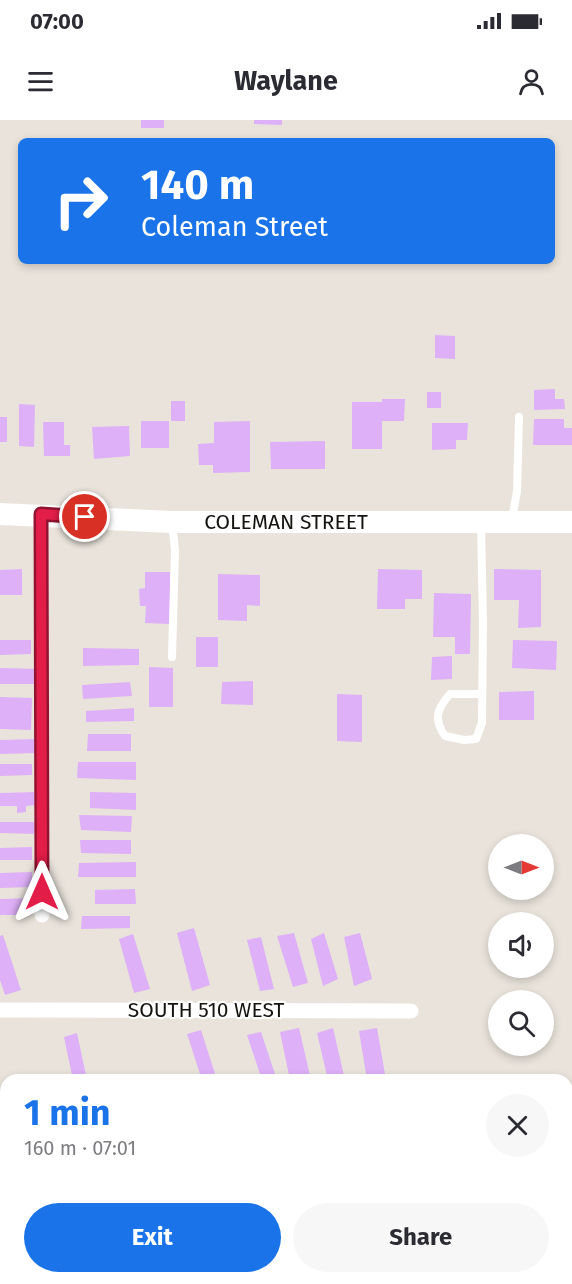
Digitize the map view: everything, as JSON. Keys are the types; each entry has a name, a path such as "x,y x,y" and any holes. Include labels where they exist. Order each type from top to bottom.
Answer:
{"street":[{"name":"COLEMAN STREET","path":"0,514 41,514 172,522 572,522"},
{"path":"41,514 42,915"},
{"name":"SOUTH 510 WEST","path":"0,1010 411,1011"}],"lane":[{"path":"512,522 517,491 519,417"},
{"path":"481,521 483,622 482,723 476,739 465,740 445,736 437,726 436,713 450,694 482,694"},
{"path":"172,522 175,550 172,657"}],"building":[{"path":"141,120 164,120 164,128 141,128"},
{"path":"254,120 282,120 282,125 254,124"},
{"path":"435,335 455,336 455,359 435,358"},
{"path":"555,389 555,399 564,399 565,409 534,410 534,390"},
{"path":"427,392 441,392 441,408 427,408"},
{"path":"382,399 405,399 404,421 382,421 382,449 352,449 352,402 382,402"},
{"path":"171,401 185,401 185,421 171,421"},
{"path":"19,404 35,405 34,447 19,446"},
{"path":"0,417 7,417 7,442 0,442"},
{"path":"534,419 564,419 564,428 572,428 572,445 533,445"},
{"path":"141,421 169,421 169,448 141,448"},
{"path":"250,421 250,472 213,473 213,465 199,465 198,444 214,443 214,422"},
{"path":"43,422 64,422 64,445 70,445 70,456 44,456"},
{"path":"432,423 468,423 467,440 456,440 456,449 432,450"},
{"path":"129,426 130,456 94,459 92,427"},
{"path":"325,441 325,469 271,469 270,442"},
{"path":"22,569 22,595 0,595 0,570"},
{"path":"378,569 422,570 422,599 405,599 405,609 377,609"},
{"path":"494,569 541,570 541,627 518,628 519,600 494,600"},
{"path":"145,572 170,572 170,624 145,623 146,606 140,606 139,589 145,588"},
{"path":"218,574 260,575 260,606 247,605 247,621 218,620"},
{"path":"434,593 471,594 470,654 455,654 455,637 433,637"},
{"path":"196,637 218,637 218,667 196,667"},
{"path":"0,640 31,640 31,654 0,655"},
{"path":"513,640 557,641 556,670 512,668"},
{"path":"83,648 139,649 139,665 83,666"},
{"path":"452,656 452,679 431,680 432,657"},
{"path":"149,667 173,668 173,707 149,707"},
{"path":"0,668 37,669 37,684 0,684"},
{"path":"253,681 253,705 221,704 222,682"},
{"path":"130,682 132,696 83,699 82,685"},
{"path":"534,691 534,720 499,720 499,692"},
{"path":"337,694 362,695 362,742 337,741"},
{"path":"0,697 32,698 31,730 0,729"},
{"path":"134,708 134,721 86,722 86,711"},
{"path":"88,734 131,734 131,751 87,751"},
{"path":"37,739 37,753 0,754 0,740"},
{"path":"78,762 136,762 136,780 77,778"},
{"path":"0,764 32,764 32,775 0,776"},
{"path":"37,792 37,805 26,806 26,812 17,813 17,806 0,806 0,793"},
{"path":"90,792 136,793 136,810 90,808"},
{"path":"79,815 132,816 131,832 81,830"},
{"path":"0,822 39,822 39,834 0,833"},
{"path":"80,840 131,840 131,854 81,853"},
{"path":"32,847 32,860 0,860 0,848"},
{"path":"136,862 136,877 78,877 79,863"},
{"path":"32,872 32,887 0,888 0,873"},
{"path":"135,889 136,904 95,904 95,890"},
{"path":"33,898 32,915 0,915 0,899"},
{"path":"82,916 130,916 130,928 81,929"},
{"path":"194,928 210,985 192,991 177,933"},
{"path":"294,933 308,983 293,987 277,936"},
{"path":"324,933 338,979 323,986 311,939"},
{"path":"360,933 372,979 354,986 344,937"},
{"path":"133,934 150,989 134,993 119,939"},
{"path":"3,935 21,990 5,995 0,980 0,936"},
{"path":"261,937 274,989 260,991 247,940"},
{"path":"299,1028 310,1074 289,1074 280,1032"},
{"path":"333,1028 344,1074 327,1074 317,1033"},
{"path":"377,1028 385,1074 366,1074 359,1031"},
{"path":"201,1030 215,1074 200,1074 187,1034"},
{"path":"261,1032 275,1074 260,1074 247,1035"},
{"path":"77,1033 86,1074 72,1074 64,1037"}],"route":[{"path":"42,892 41,514 85,517"}]}
